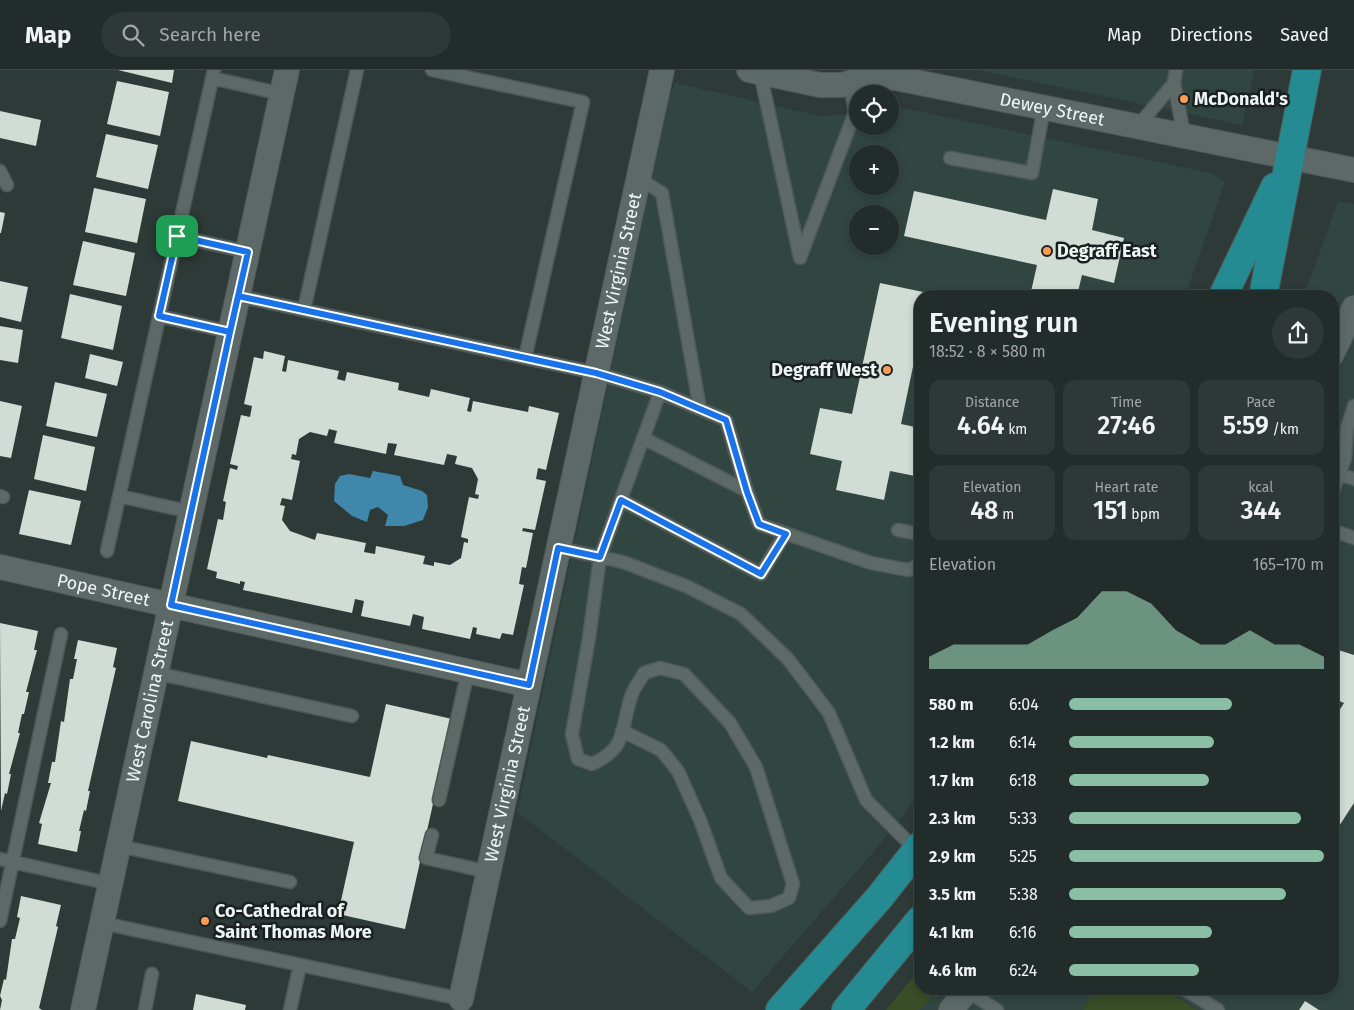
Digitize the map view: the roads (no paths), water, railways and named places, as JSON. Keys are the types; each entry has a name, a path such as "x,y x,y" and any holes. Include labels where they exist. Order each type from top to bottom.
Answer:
{"main road":[{"path":"1264,290 1307,70"},
{"path":"1226,290 1289,156"},
{"path":"780,1010 879,898 914,853"},
{"path":"846,1010 914,927"}],"street":[{"name":"West Carolina Street","path":"83,1010 287,70"},
{"name":"West Virginia Street","path":"460,1004 662,70"},
{"name":"Dewey Street","path":"754,71 820,85 858,77 932,78 1044,107 1354,170"},
{"path":"1339,339 1354,308"},
{"name":"Pope Street","path":"0,566 529,685"},
{"path":"951,1010 964,995"}],"lane":[{"path":"304,310 357,70"},
{"path":"432,70 583,102 525,358"},
{"path":"1176,70 1174,83 1184,135"},
{"path":"754,71 800,258 855,112 858,77"},
{"path":"107,551 213,74 282,94"},
{"path":"1138,126 1174,83"},
{"path":"950,158 1032,174 1044,107"},
{"path":"0,171 7,185"},
{"path":"638,178 662,193 700,409"},
{"path":"177,236 248,252"},
{"path":"238,296 596,373 660,392 726,420 747,492 759,524 871,563 908,570 914,568"},
{"path":"159,316 230,332"},
{"path":"622,731 661,750 678,771 700,820 721,878 750,908 770,906 790,898 793,884 756,767 730,723 684,674 660,668 644,673 631,695 618,746 608,757 592,764 578,759 572,734 589,638 600,557 660,392"},
{"path":"1354,406 1347,428 1346,458 1340,474 1354,480"},
{"path":"643,438 747,492"},
{"path":"120,496 191,512"},
{"path":"621,500 761,574 786,534"},
{"path":"898,530 914,533"},
{"path":"1339,533 1354,538"},
{"path":"558,548 622,562 688,587 741,614 788,659 829,713 866,800 914,844"},
{"path":"0,921 6,861 61,634"},
{"path":"439,800 468,671"},
{"path":"156,673 352,716"},
{"path":"432,835 426,858 489,872"},
{"path":"118,846 290,882"},
{"path":"6,861 110,884"},
{"path":"102,923 300,965 460,1004"},
{"path":"290,1010 300,965"},
{"path":"145,1010 152,974"},
{"path":"975,995 997,1010"},
{"path":"1194,995 1218,1010"}],"water":[{"path":"373,471 400,476 403,485 422,491 427,495 428,507 423,520 404,526 385,526 388,515 378,507 370,510 367,522 352,516 334,501 335,484 340,476 349,474 370,478"}],"place":[{"name":"McDonald's","path":"1184,99"},
{"name":"Degraff East","path":"1047,251"},
{"name":"Degraff West","path":"887,370"},
{"name":"Co-Cathedral of Saint Thomas More","path":"205,921"}]}
